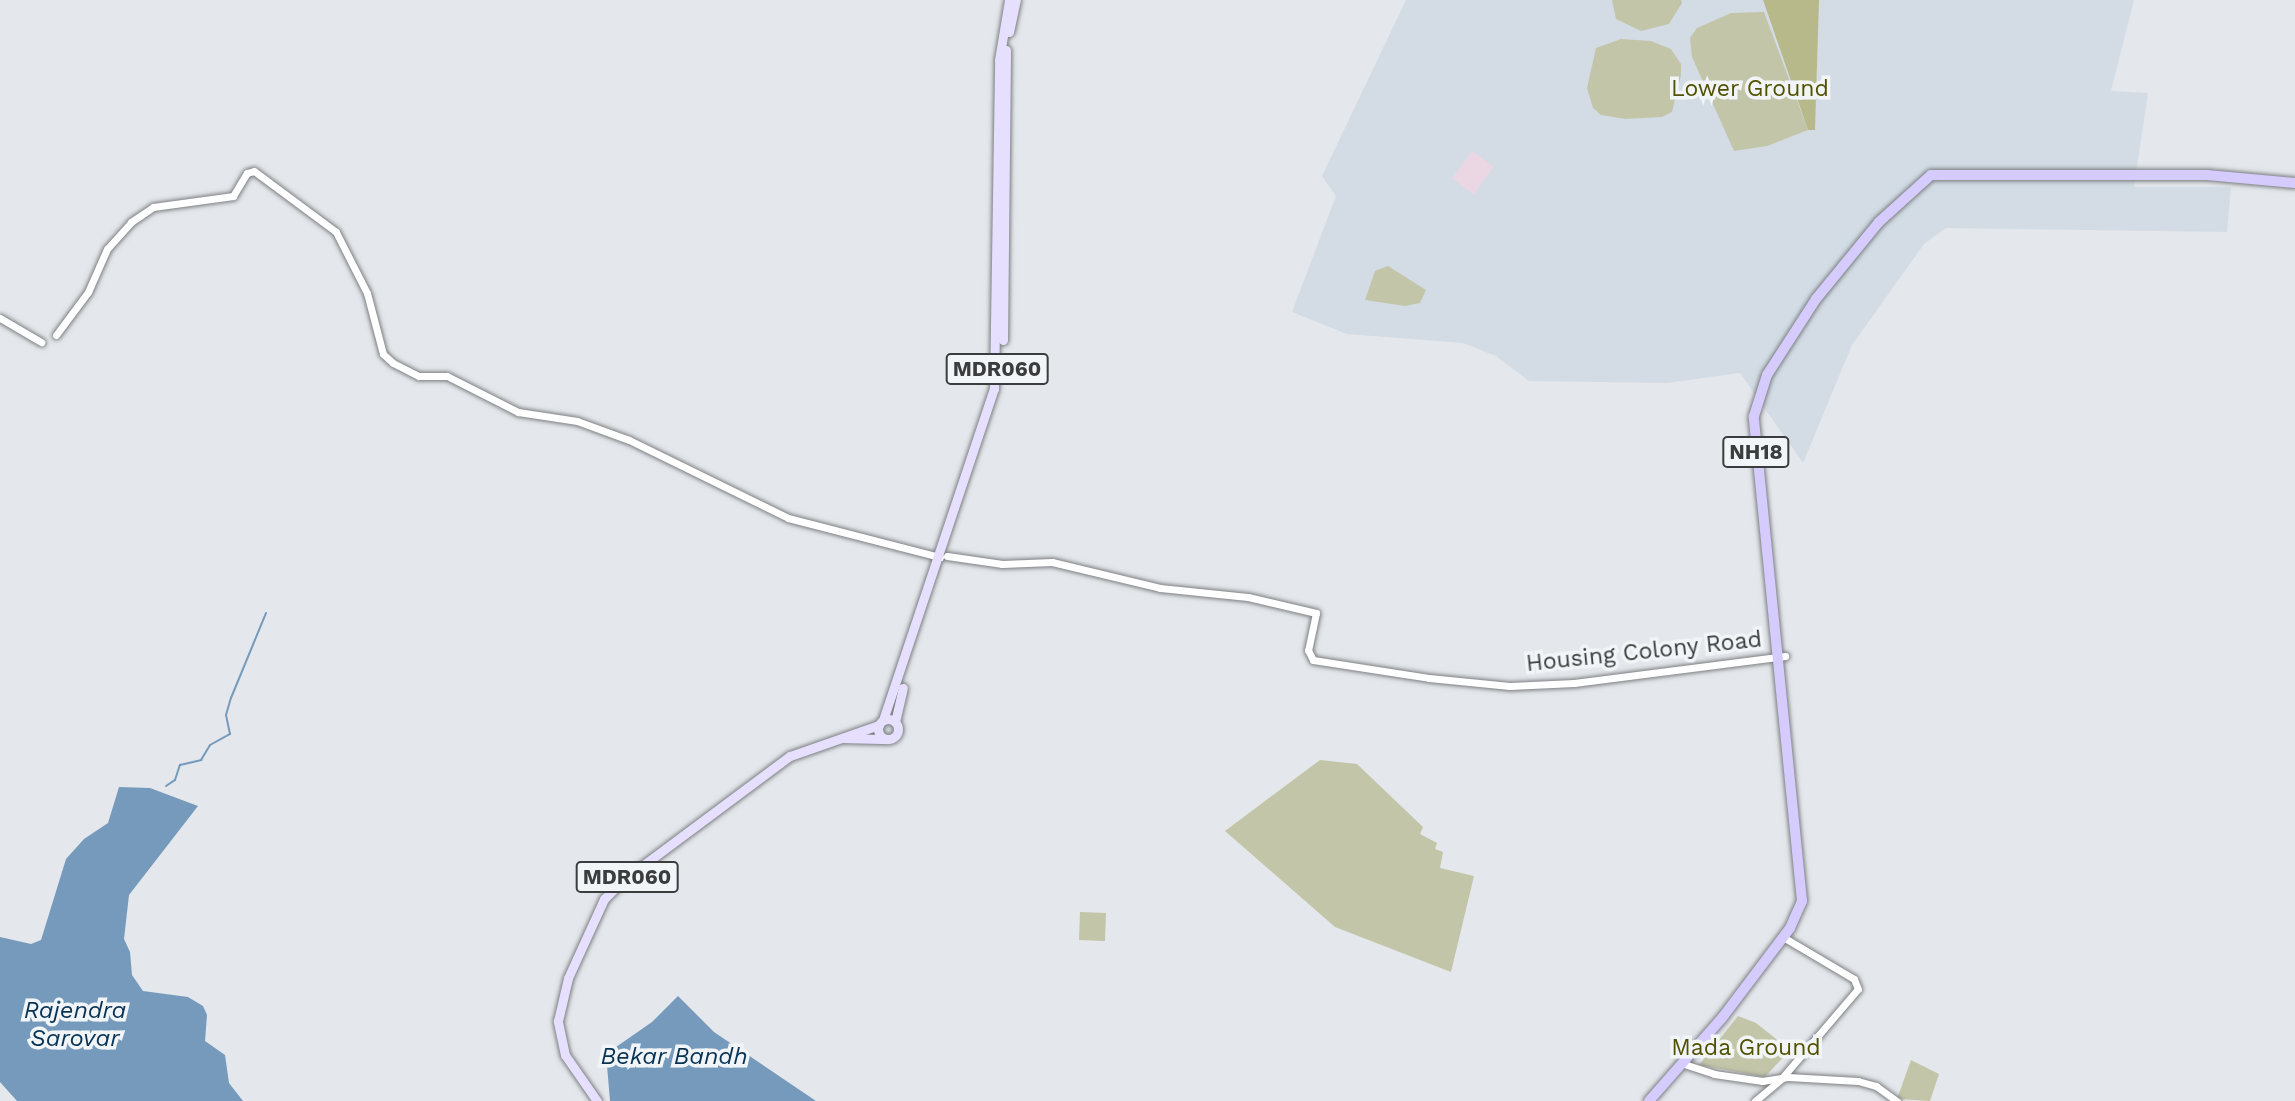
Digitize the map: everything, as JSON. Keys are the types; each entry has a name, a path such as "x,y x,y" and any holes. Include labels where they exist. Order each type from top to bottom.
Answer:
{"highway":[{"name":"NH18","path":"1657,1101 1785,939 1803,914 1808,893 1754,437 1758,392 1824,288 1911,189 1931,175 1955,173 2089,178 2226,175 2295,183"},
{"name":"NH18","path":"1781,656 1760,434 1764,398 1780,364 1835,284 1919,190 1932,181 1954,179 2227,182 2295,190"},
{"name":"NH18","path":"1649,1101 1687,1066"}],"main road":[{"name":"MDR060","path":"1000,268 999,60 1010,0"},
{"name":"MDR060","path":"838,738 888,739 897,733 895,722 995,389 1006,54 1016,0"},
{"name":"MDR060","path":"881,722 944,556"},
{"name":"MDR060","path":"597,1101 565,1055 558,1029 563,993 598,908 622,881 777,765 808,747 881,722 895,722"},
{"path":"881,722 879,735 888,739"}],"street":[{"path":"56,335 88,292 107,249 131,222 153,206 233,196 247,173 254,171 335,232 367,293 383,354 393,363 419,376 447,376 518,412 578,421 629,440 788,518 944,556"},
{"path":"0,318 41,342"},
{"name":"Housing Colony Road","path":"944,556 1002,564 1052,562 1160,588 1248,597 1317,613 1308,650 1313,660 1491,685 1574,683 1781,656"},
{"path":"1755,1101 1781,1079 1858,989 1854,979 1785,939"},
{"path":"1687,1066 1745,1079 1870,1083 1897,1101"}],"shaded area":[{"path":"1406,0 2134,0 2111,91 2148,93 2134,187 2231,187 2227,232 1946,228 1924,244 1852,345 1803,463 1740,373 1667,383 1529,381 1496,356 1463,343 1347,334 1292,312 1336,196 1322,176"},
{"path":"1472,151 1494,167 1474,194 1452,179"}],"green space":[{"path":"1612,0 1681,0 1682,3 1669,24 1641,31 1616,19"},
{"path":"1763,0 1819,0 1815,130 1808,130"},
{"name":"Lower Ground","path":"1764,12 1808,130 1767,146 1734,151 1692,57 1690,38 1697,28 1731,13"},
{"path":"1621,39 1651,41 1671,49 1681,64 1672,112 1662,117 1625,119 1601,115 1593,108 1587,88 1596,48"},
{"path":"1388,266 1426,290 1420,303 1405,306 1365,300 1375,271"},
{"path":"1320,760 1357,764 1423,827 1420,834 1437,843 1435,849 1443,852 1440,868 1474,876 1451,972 1335,927 1225,831"},
{"path":"1080,912 1106,913 1105,941 1079,940"},
{"name":"Mada Ground","path":"1738,1016 1756,1023 1790,1050 1765,1077 1699,1065"},
{"path":"1911,1060 1939,1074 1930,1101 1897,1099"}],"water":[{"name":"Rajendra Sarovar","path":"119,787 150,788 198,806 129,895 124,939 130,952 132,975 143,991 188,997 203,1006 207,1015 205,1041 225,1055 229,1083 243,1101 17,1101 0,1082 0,937 31,944 41,940 66,859 84,839 108,823"},
{"name":"Bekar Bandh","path":"678,996 714,1032 816,1101 610,1101 606,1054 652,1022"}],"waterway":[{"path":"166,786 175,780 180,765 201,760 210,745 230,734 226,715 231,698 266,613"}]}
